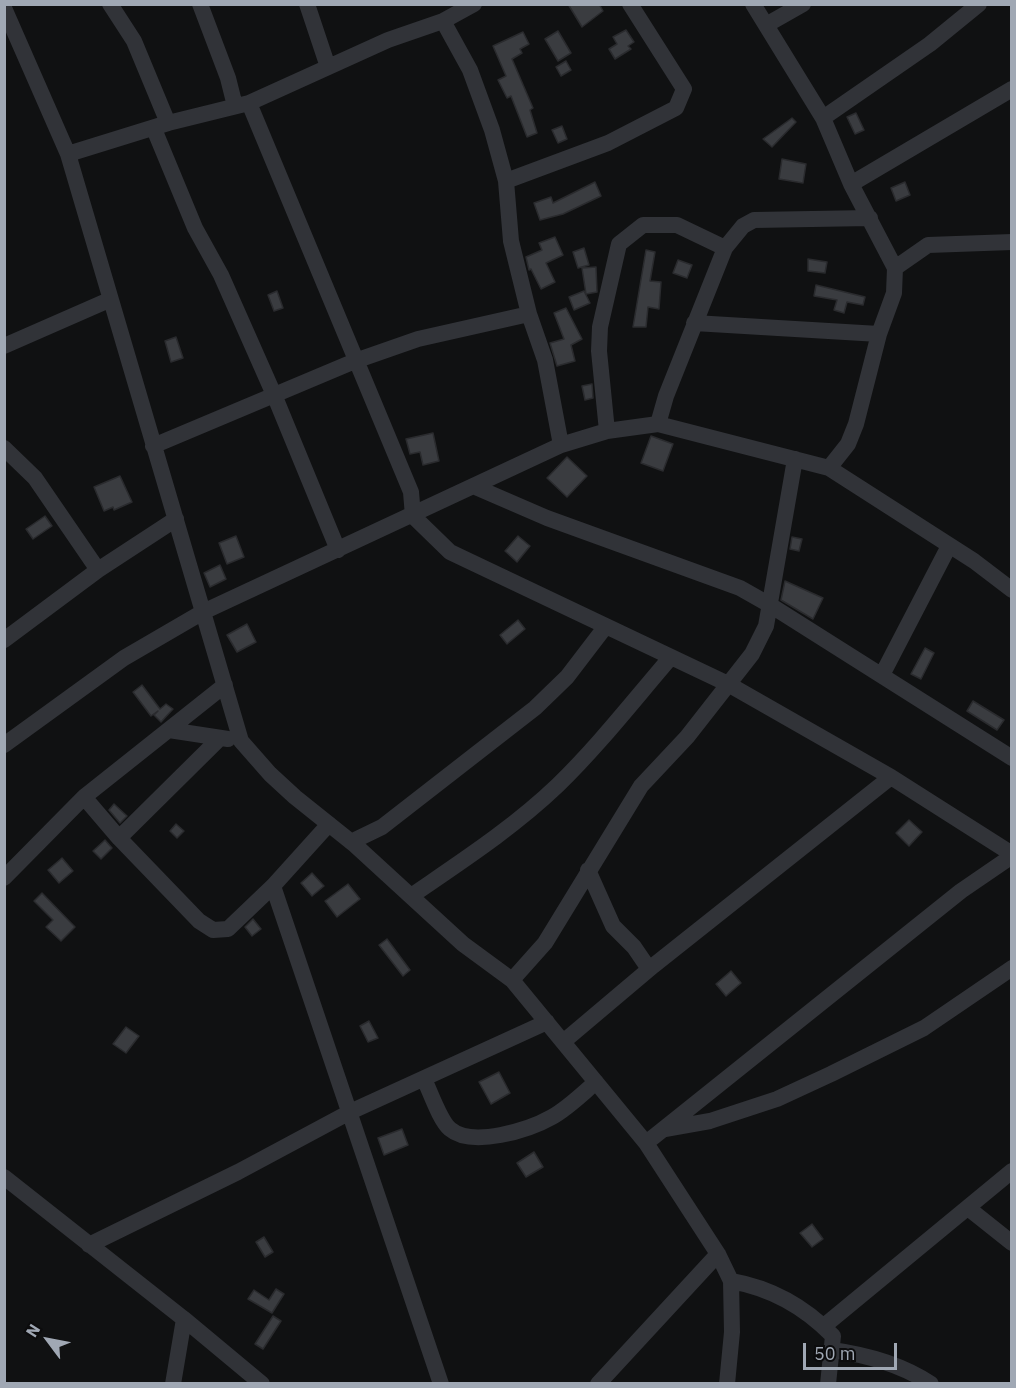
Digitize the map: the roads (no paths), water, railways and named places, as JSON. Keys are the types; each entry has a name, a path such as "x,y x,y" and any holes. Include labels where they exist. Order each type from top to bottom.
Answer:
{"street":[{"path":"110,4 134,41 195,228 221,275 275,396 338,550"},
{"path":"200,4 228,78 242,105 411,492 413,516 450,552 728,684 891,777 1011,855 961,891 646,1143"},
{"path":"307,4 328,67"},
{"path":"68,154 242,105 388,40 443,21 474,4"},
{"path":"506,181 608,143 676,108 684,89 630,4"},
{"path":"753,4 823,118 851,184 895,268 894,293 879,333 856,424 848,444 829,468"},
{"path":"766,25 803,4"},
{"path":"823,118 930,44 979,4"},
{"path":"6,17 68,154 109,300 241,741 270,774 351,842 463,944 512,980 646,1143 718,1254 731,1281 732,1332 727,1383"},
{"path":"443,21 478,89 506,181 511,241 529,314 545,360 561,445"},
{"path":"851,184 1011,89"},
{"path":"658,424 666,396 725,248 743,226 754,220 870,218"},
{"path":"607,431 599,351 600,327 619,244 643,225 677,225 725,248"},
{"path":"895,268 928,245 1011,242"},
{"path":"4,346 109,300"},
{"path":"153,446 355,361 418,339 529,314"},
{"path":"694,323 879,333"},
{"path":"4,745 124,658 203,612 561,445 607,431 658,424 829,468 949,546 1011,590"},
{"path":"4,448 35,478 99,570"},
{"path":"512,980 545,943 640,786 687,737 752,654 766,626 795,459"},
{"path":"473,486 547,518 740,588 770,604 1011,758"},
{"path":"4,640 99,570 176,519"},
{"path":"882,675 949,546"},
{"path":"351,842 382,827 535,708 567,677 606,626"},
{"path":"411,896 499,837 557,786 616,722 671,657"},
{"path":"4,878 84,797 225,685"},
{"path":"169,730 241,741"},
{"path":"119,838 220,738"},
{"path":"563,1042 649,969 891,777"},
{"path":"84,797 119,838 199,921 213,930 228,929 273,886 329,824"},
{"path":"588,870 613,926 634,947 649,969"},
{"path":"273,886 441,1383"},
{"path":"664,1129 710,1121 777,1099 831,1074 924,1028 1011,968"},
{"path":"89,1245 238,1172 350,1112 547,1022"},
{"path":"424,1079 448,1128 461,1136 490,1137 536,1125 555,1116 596,1082"},
{"path":"824,1326 1011,1171"},
{"path":"4,1177 184,1318 262,1383"},
{"path":"968,1208 1011,1243"},
{"path":"598,1383 718,1254"},
{"path":"731,1281 749,1284 781,1296 824,1326 833,1336 828,1383"},
{"path":"173,1383 184,1318"},
{"path":"832,1350 869,1355 932,1383"}]}
